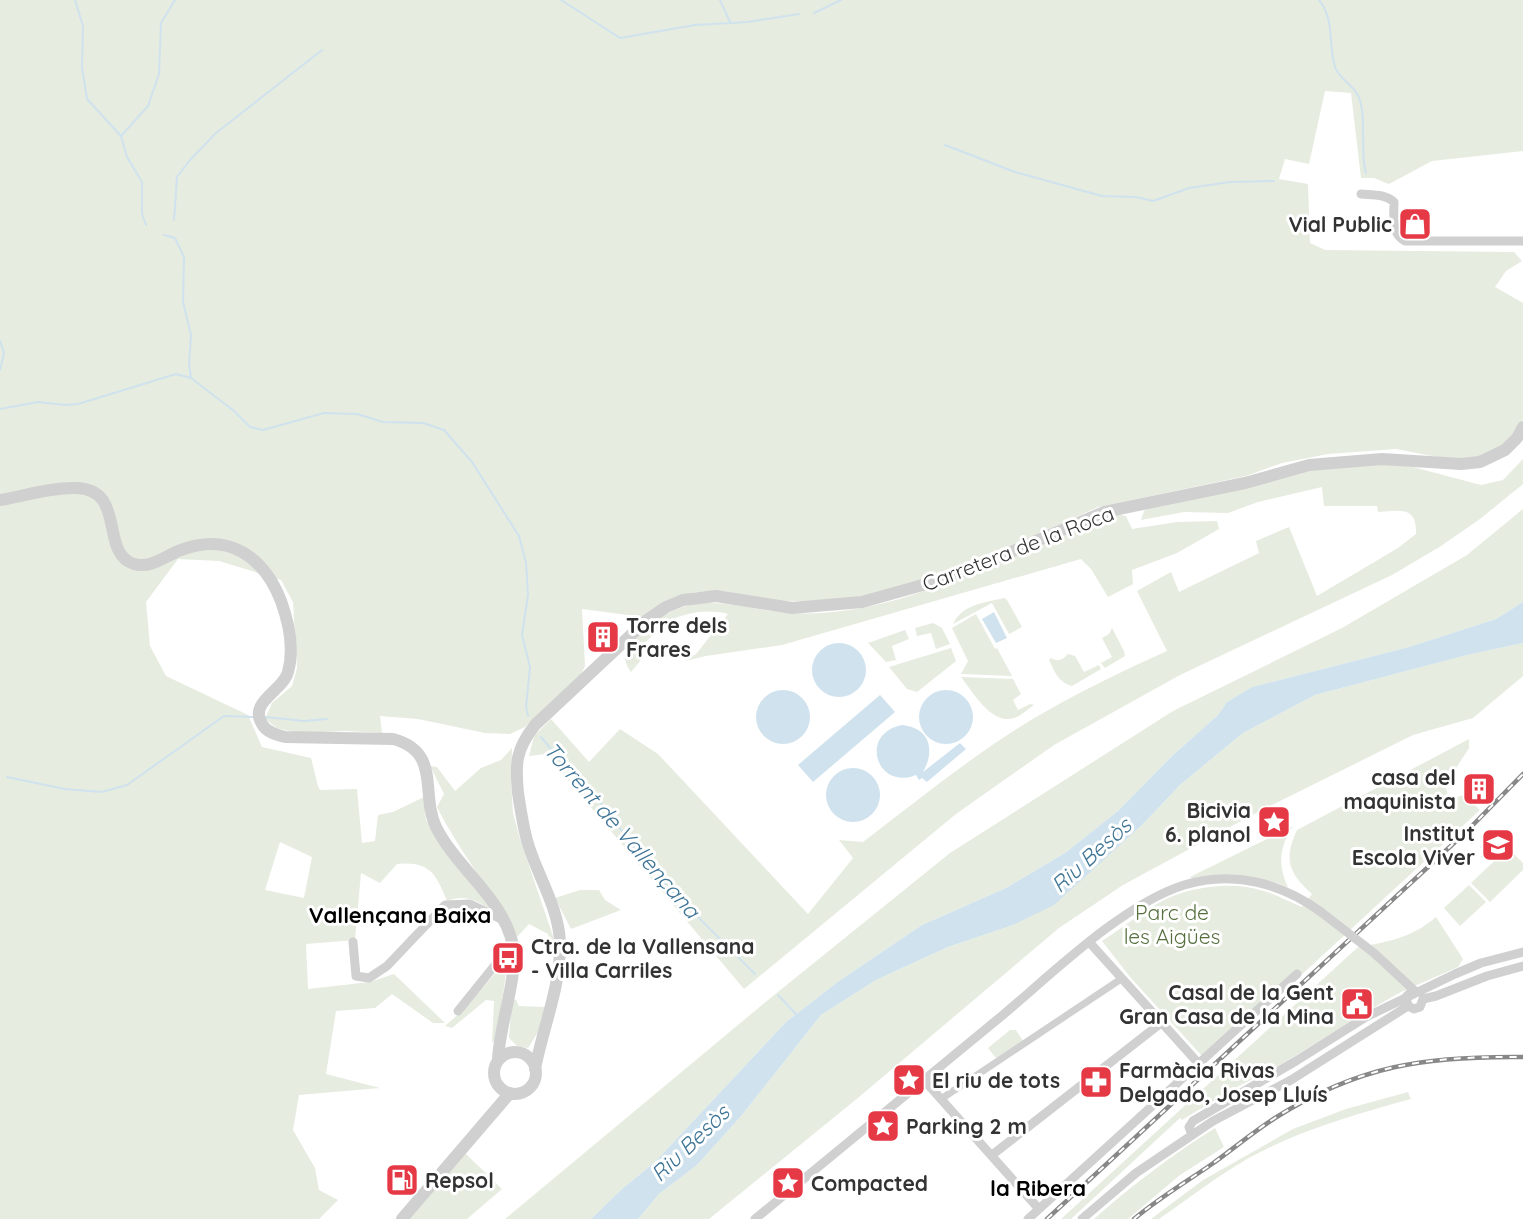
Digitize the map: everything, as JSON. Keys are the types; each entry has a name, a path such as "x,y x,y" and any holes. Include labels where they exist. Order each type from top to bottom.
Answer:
{"street":[{"path":"1362,194 1380,196 1394,202 1395,230 1399,238 1405,241 1523,241"},
{"name":"Carretera de la Roca","path":"540,1046 557,974 560,942 557,922 522,825 517,780 518,754 524,739 535,725 655,614 666,607 690,598 716,596 792,608 862,603 980,566 1104,512 1245,483 1309,465 1382,459 1461,464 1480,462 1505,450 1517,438 1523,427"},
{"path":"0,500 69,488 89,490 105,502 119,550 128,561 135,564 144,565 181,550 210,544 233,548 257,561 266,572 281,602 289,626 290,646 288,675 280,687 263,701 258,714 260,722 271,732 285,736 393,740 402,742 417,751 426,767 431,812 437,830 503,920 512,944 513,967 494,1073 504,1089 519,1093 527,1090 535,1078 540,1046"},
{"path":"755,1219 1090,943 1114,924 1169,891 1209,880 1245,880 1301,897 1374,953 1420,996 1422,1005 1417,1009 1404,1010 1347,1043 1291,1080 1221,1116 1192,1135 1136,1173 1082,1219"},
{"path":"353,942 356,976 369,978 387,966 445,905 470,904 503,920"},
{"path":"1090,943 1199,1064"},
{"path":"458,1011 512,944"},
{"path":"1192,1135 1189,1127 1192,1121 1296,1062 1366,1017 1481,963 1523,952"},
{"path":"1404,1010 1405,1000 1523,966"},
{"path":"1028,1219 1297,974"},
{"path":"941,1099 1121,979"},
{"path":"992,1155 1161,1023"},
{"path":"502,1035 511,1053"},
{"path":"526,1056 540,1046"},
{"path":"498,1060 511,1053 526,1056 535,1069"},
{"path":"924,1080 1039,1209"},
{"path":"402,1219 490,1116 504,1089"}],"green space":[{"path":"0,0 1523,0 1523,151 1432,161 1389,184 1374,178 1361,178 1351,93 1325,91 1309,164 1285,159 1279,179 1308,184 1310,243 1325,250 1514,252 1522,261 1506,271 1495,287 1523,303 1523,419 1506,451 1496,461 1483,466 1396,449 1328,454 1282,463 1246,476 1098,507 1029,538 920,580 858,598 809,602 768,600 724,591 695,592 665,601 643,617 582,609 585,666 580,676 525,727 510,734 485,733 418,719 380,716 382,733 346,731 297,733 277,728 265,719 272,703 292,686 297,668 293,602 281,580 219,561 178,559 146,602 150,646 166,676 248,715 262,747 311,758 320,790 357,789 362,843 375,841 378,815 393,812 424,797 426,820 454,862 492,911 471,899 460,898 447,901 439,883 430,871 417,865 397,864 380,883 361,873 355,940 306,944 308,989 370,982 394,974 445,1023 433,1023 392,994 375,1008 336,1011 326,1074 380,1088 299,1095 293,1130 315,1168 319,1190 338,1200 319,1219 0,1219","holes":["280,842 312,857 304,898 265,890"]},
{"path":"1523,459 1523,484 1480,519 1441,546 1392,575 1180,675 1054,745 956,814 744,989 546,754 529,756 534,736 551,719 589,762 620,729 658,754 808,914 853,858 839,840 863,842 966,763 1031,720 1064,701 1167,651 1137,591 1171,572 1179,592 1259,553 1256,541 1289,527 1317,596 1398,548 1416,534 1413,518 1405,512 1378,512 1377,506 1324,506 1322,487 1258,502 1228,513 1184,512 1141,520 1144,511 1153,505 1310,469 1392,464 1413,467 1481,485 1503,480"},
{"path":"1523,509 1523,602 1496,619 1409,647 1252,687 1227,702 1218,715 1172,756 1118,811 1065,853 1006,888 922,925 839,981 786,1022 655,1162 591,1219 505,1219 768,1000 950,853 1173,711 1342,628 1467,555"},
{"path":"1117,514 1126,516 1132,529 1177,522 1217,521 1219,529 1177,553 1132,570 1133,584 1108,597 1091,569 1081,559 782,645 685,661 696,654 728,614 691,613 671,620 657,631 635,653 641,660 631,672 626,661 627,650 642,630 667,614 690,605 713,603 806,613 871,606 934,587"},
{"path":"1004,598 1022,627 1009,634 992,603 953,624 957,617 968,608"},
{"path":"976,614 1012,676 961,674 968,661 952,628"},
{"path":"933,623 942,628 950,644 936,649 931,633 917,636 915,628"},
{"path":"1112,628 1125,656 1105,668 1101,663 1112,657 1102,638 1109,634"},
{"path":"905,630 909,639 892,646 896,660 886,662 868,643"},
{"path":"1523,643 1523,676 1473,718 1413,735 1254,814 1123,885 1059,928 859,1097 709,1219 638,1219 659,1194 697,1165 742,1115 821,1015 876,980 948,947 1013,925 1103,860 1143,824 1181,784 1243,733 1315,695 1467,655"},
{"path":"951,648 956,661 917,692 907,689 889,667"},
{"path":"1068,654 1075,656 1084,672 1099,665 1101,669 1072,686 1067,684 1057,676 1049,660 1051,658 1060,660"},
{"path":"961,677 1013,679 1021,694 1013,700 1018,710 1030,704 1034,705 1014,718 998,717 983,706"},
{"name":"Parc de les Aigües","path":"1469,739 1469,748 1445,785 1449,799 1465,795 1480,810 1271,1003 1202,1056 1130,977 1102,941 1164,900 1200,888 1239,886 1252,888 1302,907 1312,894 1298,879 1291,865 1290,850 1297,830"},
{"path":"512,748 513,813 556,945 552,951 548,934 529,924 517,937 437,807 444,794 430,766 437,767 455,791 481,768 501,760"},
{"path":"1293,826 1285,841 1281,863 1288,887 1262,879 1240,876 1190,877"},
{"path":"1508,848 1523,863 1523,870 1490,902 1471,883"},
{"path":"1469,885 1486,902 1460,926 1444,908"},
{"path":"580,890 599,890 605,900 621,910 571,929 555,898"},
{"path":"1436,917 1463,959 1458,967 1401,992 1280,1065 1233,1089 1182,1120 1180,1118 1071,1219 1061,1219 1358,947 1389,941 1408,934"},
{"path":"508,959 497,1037 492,1043 494,1001 486,1000 452,1028 445,1026 463,1010"},
{"path":"512,999 516,1000 519,1006 545,1007 540,1029 528,1048 517,1046 509,1038"},
{"path":"1010,1030 1016,1030 1023,1041 996,1058 988,1048"},
{"path":"1408,1092 1411,1099 1327,1124 1266,1149 1224,1173 1159,1219 1151,1219 1203,1180 1293,1129 1346,1109"},
{"path":"1215,1128 1224,1147 1180,1175 1128,1219 1094,1219 1153,1171"},
{"path":"465,1153 502,1189 467,1219 409,1219"}],"water":[{"name":"Riu Besòs","path":"1523,602 1523,643 1467,655 1315,695 1243,733 1181,784 1143,824 1054,905 1013,925 948,947 876,980 821,1015 742,1115 697,1165 659,1194 638,1219 591,1219 655,1162 786,1022 839,981 922,925 1006,888 1065,853 1118,811 1172,756 1218,715 1227,702 1252,687 1409,647 1496,619"},
{"path":"994,612 1007,638 996,643 982,619"},
{"path":"839,643 849,645 858,651 864,660 866,670 864,680 858,689 849,695 839,697 829,695 820,689 814,680 812,670 814,660 820,651 829,645"},
{"path":"783,690 793,692 802,698 808,707 810,717 808,727 802,736 793,742 783,744 773,742 764,736 758,727 756,717 758,707 764,698 773,692"},
{"path":"946,690 956,692 965,698 971,707 973,717 971,727 965,736 956,742 946,744 936,742 927,736 921,727 919,717 921,707 927,698 936,692"},
{"path":"880,695 895,712 813,782 798,765"},
{"path":"902,725 919,731 928,742 929,756 923,772 960,743 966,749 927,782 922,778 919,780 916,775 902,778 891,775 883,769 878,759 877,749 880,739 888,730"},
{"path":"853,768 863,770 872,776 878,785 880,795 878,805 872,814 863,820 853,822 843,820 834,814 828,805 826,795 828,785 834,776 843,770"}],"waterway":[{"path":"75,0 83,26 82,67 87,99 121,136 127,157 142,182 142,214 146,225"},
{"path":"121,136 148,106 159,74 161,23 175,0"},
{"path":"561,0 620,38 695,25 747,22 799,14"},
{"path":"720,0 730,22"},
{"path":"814,13 841,0"},
{"path":"1319,0 1327,15 1337,72 1353,88 1361,104 1366,173"},
{"path":"174,220 177,177 190,160 216,133 322,50"},
{"path":"945,145 1015,172 1102,196 1136,197 1153,201 1189,188 1230,182 1274,181"},
{"path":"164,235 175,238 184,257 183,302 191,335 189,364 191,378"},
{"path":"0,341 4,353 0,370"},
{"name":"Torrent de Vallençana","path":"0,409 38,402 78,404 176,374 191,378 234,411 250,427 263,430 324,413 357,414 383,422 423,423 444,430 472,462 519,536 526,563 528,595 522,635 530,667 526,707 528,716"},
{"path":"7,777 65,789 102,792 127,785 224,716 253,717"},
{"path":"265,717 304,721 327,719"},
{"name":"Torrent de Vallençana","path":"541,737 599,801 653,872 755,974"},
{"name":"Torrent de Vallençana","path":"778,995 797,1015"}],"railway":[{"path":"1047,1219 1467,831 1523,774"},
{"path":"1134,1219 1267,1123 1306,1100 1336,1086 1394,1067 1424,1062 1523,1057"}],"place":[{"name":"Vial Public","path":"1415,224"},
{"name":"Torre dels Frares","path":"603,637"},
{"name":"casa del maquinista","path":"1479,789"},
{"name":"Bicivia 6. planol","path":"1274,822"},
{"name":"Institut Escola Viver","path":"1498,845"},
{"name":"Ctra. de la Vallensana - Villa Carriles","path":"508,958"},
{"name":"Casal de la Gent Gran Casa de la Mina","path":"1357,1004"},
{"name":"El riu de tots","path":"909,1080"},
{"name":"Farmàcia Rivas Delgado, Josep Lluís","path":"1096,1082"},
{"name":"Parking 2 m","path":"883,1126"},
{"name":"Repsol","path":"402,1180"},
{"name":"Compacted","path":"788,1183"}],"district":[{"name":"Vallençana Baixa","path":"400,915"},
{"name":"la Ribera","path":"1038,1188"}]}
